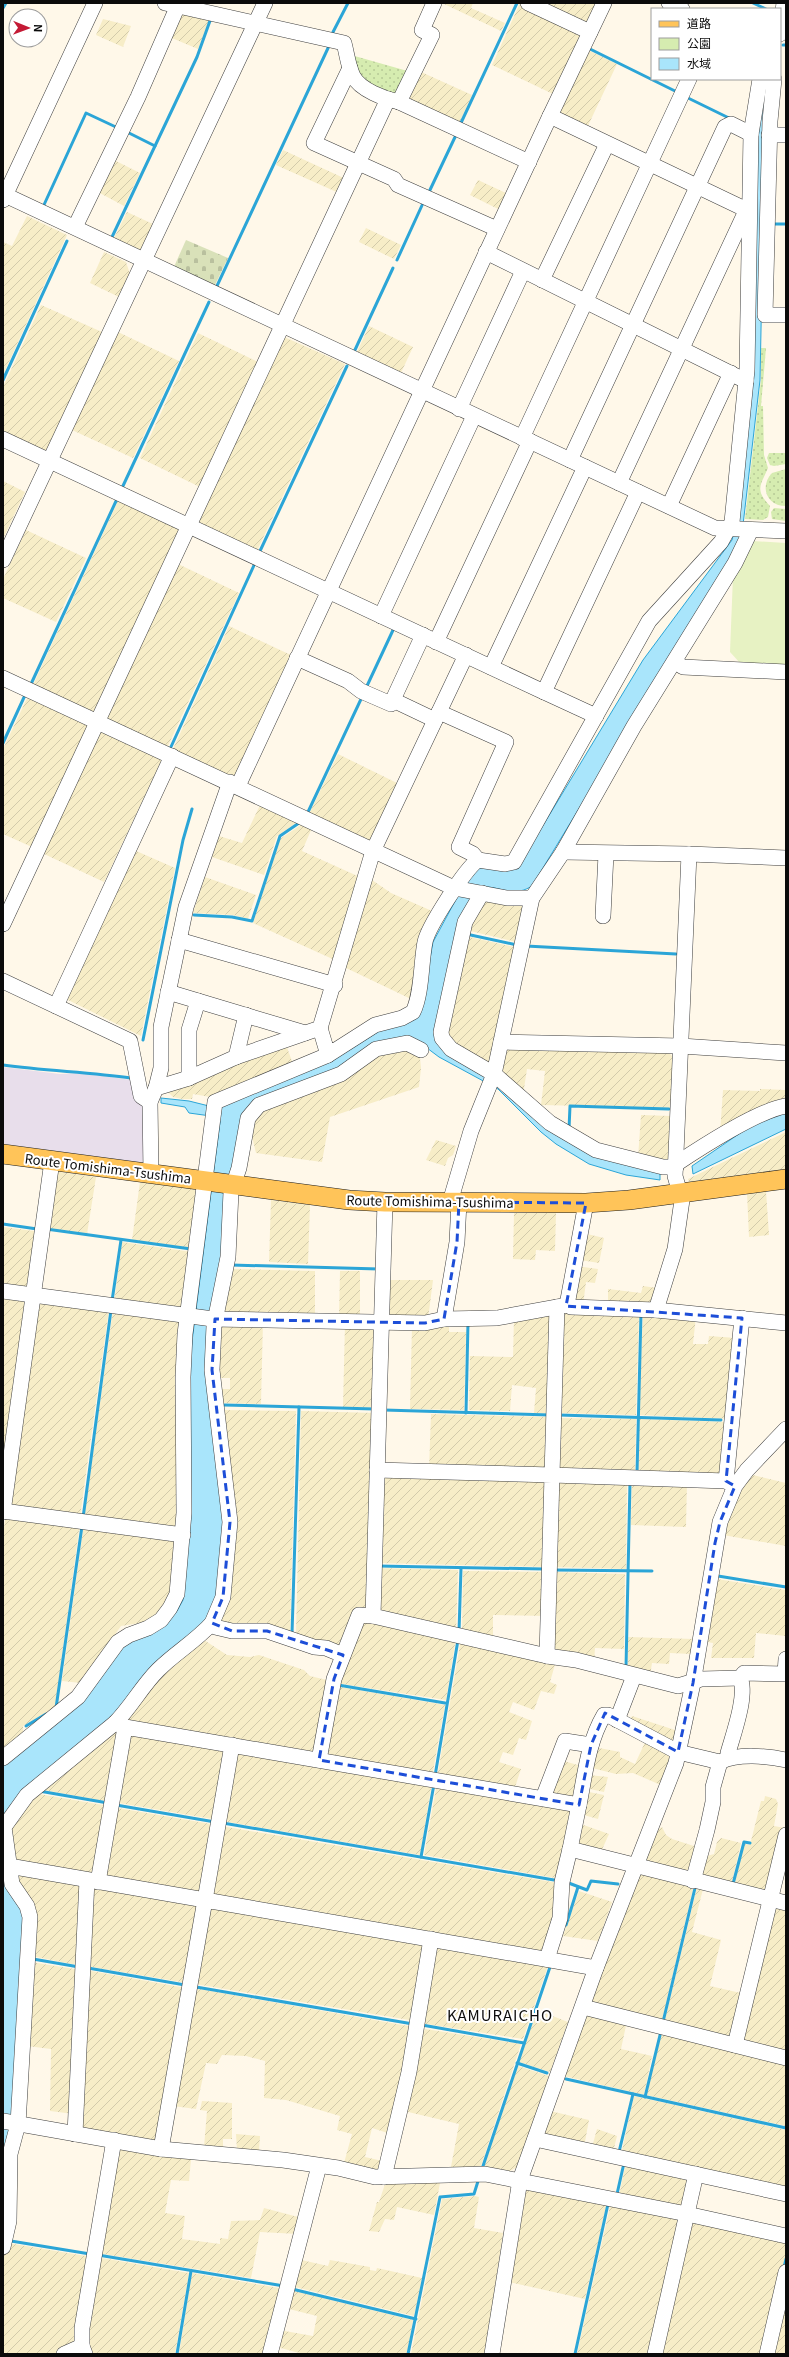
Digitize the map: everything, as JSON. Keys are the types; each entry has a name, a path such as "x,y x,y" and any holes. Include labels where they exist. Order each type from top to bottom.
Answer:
{"main road":[{"name":"Route Tomishima-Tsushima","path":"3,1154 348,1200 385,1202 586,1203 680,1194 786,1179"}],"street":[{"path":"95,3 4,196 75,227 422,390 459,409 716,528 786,531"},
{"path":"3,560 265,3"},
{"path":"3,924 190,527 358,163 393,100 432,35 422,30 434,3"},
{"path":"528,3 590,32"},
{"path":"151,1173 150,1102 156,1088 161,1068 161,1027 186,907 234,784 297,658 528,162 604,3"},
{"path":"669,3 680,8"},
{"path":"781,26 784,3"},
{"path":"75,227 138,97 176,10 173,4"},
{"path":"173,4 344,43 350,68 357,83 528,162"},
{"path":"350,68 314,143 394,179 398,185 497,229"},
{"path":"297,658 348,681 361,691 391,704 430,639 526,440 689,80"},
{"path":"444,1319 457,1242 454,1202 471,1131 492,1079 532,898 563,852 634,726 735,563 740,530 735,498 746,381 748,211 751,134 760,80"},
{"path":"774,80 770,135 765,315 786,315"},
{"path":"550,116 748,211"},
{"path":"570,460 634,326 725,126 731,124 751,134"},
{"path":"770,135 786,135"},
{"path":"542,280 607,144"},
{"path":"619,483 748,211"},
{"path":"486,252 746,381"},
{"path":"459,409 523,271"},
{"path":"669,506 731,373"},
{"path":"381,616 474,416"},
{"path":"3,439 596,716"},
{"path":"491,667 585,467"},
{"path":"544,692 638,492"},
{"path":"3,1758 78,1697 118,1642 129,1635 148,1628 161,1620 170,1608 177,1594 184,1513 183,1377 215,1102 328,1055 375,1025 406,1017 413,1012 425,940 470,865 478,860 505,864 514,862 649,622 722,542 740,530"},
{"path":"328,1055 320,1028 335,985 373,851 466,655"},
{"path":"675,662 682,667 786,672"},
{"path":"3,678 234,784 373,851 457,888 519,899 532,898"},
{"path":"393,700 506,742 460,847 473,854 478,860"},
{"path":"56,1006 172,756"},
{"path":"563,852 606,854 689,854 786,858"},
{"path":"603,916 606,854"},
{"path":"656,1310 674,1249 682,1200 675,1176 689,854"},
{"path":"480,892 465,922 441,1032 442,1038 451,1049 550,1123 596,1150 663,1166 676,1166 711,1141 749,1121 786,1106"},
{"path":"179,940 335,985"},
{"path":"3,981 130,1041 141,1096 150,1102"},
{"path":"168,992 305,1033"},
{"path":"189,1078 189,1030 198,1001"},
{"path":"236,1057 246,1015"},
{"path":"156,1088 189,1078 236,1057 320,1028"},
{"path":"501,1042 681,1046 786,1053"},
{"path":"75,2134 92,1881 120,1725 126,1712 158,1671 202,1635 212,1623 223,1597 230,1522 212,1370 214,1319 228,1257 231,1184 239,1168 248,1118 259,1105 341,1074 376,1049 407,1043 422,1050"},
{"path":"52,1161 3,1511 183,1535"},
{"path":"373,1616 385,1202"},
{"path":"547,1656 552,1475 562,1306 586,1203"},
{"path":"3,1291 214,1319 425,1323 444,1319 497,1318 562,1306 656,1310 786,1323"},
{"path":"492,2354 520,2180 596,1968 634,1866 660,1804 678,1752 693,1683 715,1543 731,1484 742,1318"},
{"path":"377,1470 552,1475 731,1484 747,1470 786,1429"},
{"path":"320,1760 334,1679 359,1615 373,1616 547,1656 576,1660 678,1686 693,1683 701,1679 740,1678 744,1674 785,1675 786,1659"},
{"path":"212,1623 215,1626 232,1630 268,1631 314,1647 326,1648 343,1655"},
{"path":"617,1720 634,1676"},
{"path":"693,1881 707,1830 713,1802 714,1787 728,1753 740,1707 742,1682 740,1678"},
{"path":"547,1959 560,1918 562,1882 591,1745 597,1726 604,1715 608,1715 678,1752 725,1759 774,1758 786,1760"},
{"path":"3,2247 9,2221 12,2122 30,1917 27,1906 12,1884 4,1838 4,1827 8,1819 27,1795 120,1725 232,1746 579,1805"},
{"path":"543,1798 565,1741 591,1745"},
{"path":"161,2149 232,1746"},
{"path":"734,2045 786,1834"},
{"path":"570,1849 693,1881 786,1903"},
{"path":"9,1866 596,1968"},
{"path":"384,2176 409,2072 431,1939"},
{"path":"583,2007 786,2058"},
{"path":"12,2122 161,2149 283,2160 375,2177 384,2176 416,2178 484,2174 687,2214 786,2236"},
{"path":"535,2138 786,2194"},
{"path":"64,2354 84,2350 82,2328 114,2140"},
{"path":"270,2354 319,2166"},
{"path":"656,2354 696,2174"},
{"path":"767,2354 786,2272"}],"highlighted area":[{"path":"459,1202 586,1203 566,1306 742,1318 726,1481 735,1486 720,1522 715,1543 693,1683 678,1752 605,1713 591,1745 579,1805 319,1760 334,1679 343,1655 267,1631 232,1631 212,1623 223,1597 230,1522 212,1370 215,1319 425,1323 444,1319 457,1242"}],"shaded area":[{"path":"442,3 473,3 471,8 505,23 501,31"},
{"path":"520,3 580,32 583,37 555,95 492,65"},
{"path":"535,3 599,3 589,24"},
{"path":"179,10 211,16 198,49 167,36"},
{"path":"103,19 131,26 123,47 96,35"},
{"path":"588,50 617,64 586,130 557,114"},
{"path":"419,71 472,95 458,126 404,101"},
{"path":"283,150 348,180 341,194 276,165"},
{"path":"112,159 140,173 124,206 96,191"},
{"path":"478,180 508,194 500,210 470,195"},
{"path":"127,212 153,224 141,249 136,251 113,240"},
{"path":"27,216 67,235 3,375 3,242 12,246"},
{"path":"366,228 401,245 394,259 359,242"},
{"path":"104,252 126,262 130,274 119,297 90,283"},
{"path":"41,305 102,332 46,455 3,435 3,387"},
{"path":"369,326 413,347 400,375 356,354"},
{"path":"118,332 179,361 133,458 72,430"},
{"path":"198,333 260,363 202,488 140,458"},
{"path":"282,336 345,364 255,555 196,521"},
{"path":"3,481 25,492 3,539"},
{"path":"119,499 182,527 98,711 92,713 33,685"},
{"path":"26,530 86,558 56,622 3,598 3,579"},
{"path":"176,563 239,593 167,748 106,719"},
{"path":"229,626 293,656 237,775 230,777 173,749"},
{"path":"29,694 89,722 32,847 3,834 3,749"},
{"path":"98,730 163,757 104,882 42,853"},
{"path":"338,754 399,784 371,842 309,814"},
{"path":"261,803 299,821 277,836 264,875 212,857 219,836 242,843"},
{"path":"302,824 312,828 302,851 362,878 337,961 253,923 280,839"},
{"path":"134,850 175,868 141,1036 66,999"},
{"path":"205,877 256,895 248,919 233,915 193,913"},
{"path":"372,880 391,893 432,911 413,1000 344,967"},
{"path":"483,897 528,904 520,943 466,930"},
{"path":"465,936 519,948 492,1069 444,1035"},
{"path":"285,1042 293,1064 216,1098 193,1094 192,1099 182,1099 173,1097 168,1092"},
{"path":"504,1045 668,1052 673,1057 671,1108 541,1105 545,1071 527,1069 523,1095 498,1073"},
{"path":"381,1050 415,1050 420,1058 421,1068 419,1087 330,1117 322,1162 256,1153 249,1124 251,1116"},
{"path":"3,1067 60,1074 81,1073 132,1080 146,1106 147,1164 3,1144"},
{"path":"760,1089 786,1090 786,1102 720,1133 723,1090 760,1091"},
{"path":"641,1115 670,1116 668,1165 638,1158"},
{"path":"786,1132 786,1169 689,1182 688,1179"},
{"path":"436,1140 456,1146 453,1155 448,1158 445,1166 426,1160"},
{"path":"53,1171 96,1177 87,1234 46,1228"},
{"path":"140,1182 194,1189 198,1197 192,1248 132,1240"},
{"path":"766,1191 769,1235 749,1237 747,1193"},
{"path":"271,1200 310,1205 308,1264 269,1262"},
{"path":"514,1213 556,1213 555,1251 536,1250 535,1260 513,1259"},
{"path":"3,1227 41,1232 33,1291 3,1289"},
{"path":"583,1233 604,1238 599,1263 580,1260"},
{"path":"122,1242 192,1252 183,1302 177,1312 114,1303"},
{"path":"576,1266 598,1269 595,1283 586,1282 583,1305 575,1304"},
{"path":"230,1269 315,1271 315,1317 219,1315"},
{"path":"340,1271 360,1271 360,1318 339,1318"},
{"path":"385,1280 433,1280 428,1319 386,1319"},
{"path":"643,1286 657,1288 650,1307 608,1306 608,1289 641,1293"},
{"path":"3,1293 30,1297 3,1502"},
{"path":"36,1302 109,1309 80,1517 11,1507"},
{"path":"113,1310 181,1322 179,1530 84,1518"},
{"path":"558,1310 639,1312 636,1415 556,1413"},
{"path":"550,1311 551,1414 534,1413 536,1388 512,1385 510,1411 469,1410 470,1356 513,1357 514,1318"},
{"path":"643,1312 696,1316 693,1344 708,1344 709,1336 736,1338 730,1419 639,1415"},
{"path":"263,1321 261,1404 220,1403 218,1389 230,1389 230,1378 216,1378 217,1326"},
{"path":"345,1323 377,1324 376,1408 343,1407"},
{"path":"412,1325 449,1326 449,1332 466,1332 464,1410 410,1409"},
{"path":"221,1410 296,1411 290,1632 218,1624"},
{"path":"301,1411 376,1413 370,1613 342,1648 296,1635"},
{"path":"431,1414 551,1417 549,1470 429,1470"},
{"path":"556,1418 636,1419 635,1476 554,1473"},
{"path":"639,1419 730,1422 724,1478 638,1476"},
{"path":"379,1473 549,1479 547,1567 377,1563"},
{"path":"749,1474 786,1483 786,1546 723,1535 734,1501"},
{"path":"554,1479 627,1481 626,1569 552,1567"},
{"path":"632,1481 687,1482 686,1527 631,1525"},
{"path":"6,1513 80,1523 55,1707 23,1726 23,1733 3,1754 3,1536"},
{"path":"84,1523 178,1537 171,1598 152,1621 121,1626 81,1683 62,1681"},
{"path":"376,1568 458,1570 456,1633 377,1615"},
{"path":"463,1571 547,1572 546,1616 493,1615 493,1642 462,1635"},
{"path":"552,1572 625,1574 624,1649 595,1648 594,1663 550,1653"},
{"path":"717,1579 786,1590 786,1636 756,1633 754,1658 711,1658 713,1643 707,1642"},
{"path":"359,1621 456,1638 446,1700 342,1684 336,1679"},
{"path":"628,1637 694,1639 691,1654 670,1653 669,1664 652,1663 650,1676 628,1671"},
{"path":"461,1639 556,1661 550,1682 557,1685 554,1694 541,1691 534,1710 513,1702 509,1712 532,1721 526,1740 519,1738 513,1755 503,1752 499,1762 521,1769 514,1790 437,1778"},
{"path":"204,1640 227,1655 250,1657 259,1655 304,1670 310,1676 331,1681 318,1755 122,1724 160,1672"},
{"path":"335,1686 445,1705 432,1777 323,1758"},
{"path":"632,1716 678,1731 676,1743 629,1723"},
{"path":"120,1728 110,1802 38,1789"},
{"path":"126,1731 229,1747 218,1820 113,1802"},
{"path":"647,1738 672,1755 663,1786 633,1773 616,1774 588,1767 594,1747 620,1752 620,1757 635,1764"},
{"path":"234,1750 432,1782 420,1855 222,1821"},
{"path":"560,1760 585,1767 578,1800 551,1797"},
{"path":"588,1775 608,1777 604,1792 585,1788"},
{"path":"437,1783 571,1805 561,1879 424,1855"},
{"path":"584,1791 604,1795 598,1819 580,1814"},
{"path":"33,1793 109,1806 96,1876 21,1866 12,1852 9,1824"},
{"path":"765,1796 776,1799 778,1804 774,1826 785,1828 766,1894 734,1886 744,1844 750,1845 761,1801 764,1801"},
{"path":"112,1807 217,1825 201,1897 101,1879"},
{"path":"578,1823 609,1834 600,1854 576,1848"},
{"path":"221,1826 558,1883 557,1916 547,1948 540,1953 214,1898 210,1891"},
{"path":"662,1827 666,1835 672,1839 697,1847 689,1875 647,1865 643,1855 655,1831"},
{"path":"721,1838 741,1843 732,1882 703,1875 700,1870 707,1856 714,1854 717,1842"},
{"path":"18,1870 85,1882 82,1966 31,1956 16,1884"},
{"path":"645,1872 694,1885 661,2024 589,2005 635,1878"},
{"path":"90,1885 197,1900 187,1983 86,1966"},
{"path":"697,1887 703,1889 692,1932 721,1940 710,1986 745,1994 733,2042 664,2024"},
{"path":"579,1891 612,1902 598,1941 563,1936"},
{"path":"214,1905 426,1941 415,2021 195,1984 208,1909"},
{"path":"774,1906 786,1909 786,2055 738,2044"},
{"path":"433,1947 549,1963 523,2039 420,2023"},
{"path":"31,1962 81,1970 74,2114 50,2111 51,2049 27,2046"},
{"path":"86,1970 186,1988 160,2138 153,2142 81,2131"},
{"path":"194,1988 414,2027 394,2135 372,2128 365,2157 387,2162 384,2171 368,2170 344,2163 352,2134 337,2130 340,2116 286,2100 264,2098 265,2061 246,2056 222,2055 217,2064 206,2063 196,2109 173,2106"},
{"path":"537,2010 568,2022 550,2072 519,2062"},
{"path":"591,2012 627,2021 621,2049 652,2056 644,2095 564,2076 585,2016"},
{"path":"419,2028 521,2044 480,2169 450,2172 459,2124 404,2111"},
{"path":"662,2030 786,2061 786,2126 646,2095"},
{"path":"518,2066 549,2076 517,2167 510,2171 483,2169"},
{"path":"634,2096 786,2130 786,2190 621,2155"},
{"path":"202,2101 232,2103 232,2139 223,2139 223,2148 204,2147 207,2111 200,2110"},
{"path":"550,2111 589,2120 584,2147 543,2133"},
{"path":"597,2129 617,2136 613,2152 592,2147"},
{"path":"236,2134 260,2136 259,2151 237,2150"},
{"path":"116,2145 191,2159 189,2181 171,2180 165,2213 185,2216 182,2239 220,2244 220,2238 228,2239 231,2221 260,2220 264,2208 302,2218 298,2234 260,2232 251,2278 97,2253"},
{"path":"626,2162 692,2176 685,2207 619,2196"},
{"path":"386,2181 440,2183 434,2215 397,2207 394,2220 385,2219 379,2232 369,2231 377,2202 379,2202"},
{"path":"534,2186 607,2202 585,2299 509,2282 526,2191"},
{"path":"475,2196 479,2197 474,2228 503,2233 485,2354 411,2354 442,2199"},
{"path":"611,2202 681,2216 653,2354 577,2354"},
{"path":"687,2221 786,2239 786,2253 762,2354 658,2354"},
{"path":"8,2243 92,2257 77,2345 58,2354 4,2354 3,2256"},
{"path":"96,2257 189,2273 175,2354 88,2354 85,2329"},
{"path":"297,2259 328,2266 330,2260 370,2267 370,2270 376,2271 377,2268 422,2278 414,2316 291,2286"},
{"path":"192,2273 285,2289 268,2354 179,2354"},
{"path":"290,2290 413,2320 407,2354 303,2354 277,2347 279,2330 313,2336 317,2316 285,2308"},
{"path":"786,2298 786,2354 769,2354"}],"green space":[{"path":"351,55 411,72 399,95 365,83"},
{"path":"186,240 228,258 214,287 173,269"},
{"path":"761,348 766,348 761,406 763,406 764,455 768,468 761,483 760,491 770,506 768,517 763,520 745,519 761,380"},
{"path":"769,453 786,453 786,464 774,466 770,465 767,458"},
{"path":"786,469 786,506 774,503 770,499 767,495 766,484 772,473"},
{"path":"774,508 786,509 786,521 772,519 771,512"},
{"path":"752,541 786,543 786,665 740,663 730,652 733,576"}],"water":[{"path":"766,80 760,380 741,542 532,886 521,891 487,887 479,890 471,898 463,913 437,1026 543,1125 660,1169 660,1180 626,1175 589,1164 556,1144 541,1132 498,1089 439,1057 415,1039 262,1098 223,1193 226,1200 221,1269 211,1310 224,1527 220,1575 212,1613 125,1708 3,1817 3,1766 123,1645 177,1611 183,1600 188,1538 188,1373 220,1122 218,1117 189,1113 185,1107 161,1103 161,1098 189,1101 209,1106 335,1059 384,1028 414,1020 420,1014 433,942 467,879 479,868 495,867 539,832 643,660 732,540 737,520 759,127"},
{"path":"786,1112 786,1129 693,1174 692,1166 749,1127"},
{"path":"3,1861 25,1909 20,2061 3,2180"}],"waterway":[{"path":"3,8 6,3"},
{"path":"332,34 348,3"},
{"path":"460,125 517,3"},
{"path":"753,3 764,8"},
{"path":"112,237 197,57 211,18"},
{"path":"216,288 329,46"},
{"path":"588,48 651,79"},
{"path":"653,80 675,91"},
{"path":"686,97 731,119"},
{"path":"43,207 86,113 118,128"},
{"path":"127,132 155,146"},
{"path":"429,192 456,135"},
{"path":"397,260 424,201"},
{"path":"773,224 786,224"},
{"path":"3,380 67,241"},
{"path":"354,352 393,268"},
{"path":"122,488 209,302"},
{"path":"260,551 347,366"},
{"path":"31,684 117,499"},
{"path":"170,749 255,563"},
{"path":"366,688 394,628"},
{"path":"3,743 26,693"},
{"path":"308,812 362,697"},
{"path":"143,1040 183,840 192,809"},
{"path":"194,915 232,917 252,921 280,836 299,823"},
{"path":"466,934 517,945"},
{"path":"526,946 676,954"},
{"path":"3,1065 131,1078"},
{"path":"569,1129 570,1106 669,1109"},
{"path":"3,1224 37,1229"},
{"path":"46,1229 191,1249"},
{"path":"112,1301 121,1240"},
{"path":"231,1265 379,1269"},
{"path":"83,1518 111,1310"},
{"path":"637,1473 641,1313"},
{"path":"466,1413 468,1322"},
{"path":"224,1405 375,1409"},
{"path":"292,1634 299,1407"},
{"path":"384,1410 550,1415"},
{"path":"559,1415 721,1420"},
{"path":"626,1668 630,1482"},
{"path":"56,1708 82,1526"},
{"path":"378,1566 544,1569"},
{"path":"459,1632 461,1568"},
{"path":"554,1570 652,1571"},
{"path":"718,1576 786,1587"},
{"path":"435,1776 458,1640"},
{"path":"338,1685 445,1703"},
{"path":"26,1726 46,1714"},
{"path":"421,1857 434,1784"},
{"path":"39,1791 108,1803"},
{"path":"116,1805 215,1822"},
{"path":"223,1823 554,1880"},
{"path":"731,1883 733,1884 744,1842 750,1843"},
{"path":"566,1882 587,1890 591,1881 618,1884"},
{"path":"566,1925 578,1887"},
{"path":"663,2022 695,1888"},
{"path":"33,1959 79,1967"},
{"path":"482,2169 551,1964"},
{"path":"88,1968 185,1985"},
{"path":"196,1987 413,2024"},
{"path":"422,2025 524,2043"},
{"path":"645,2097 661,2031"},
{"path":"517,2063 547,2073"},
{"path":"566,2079 786,2128"},
{"path":"619,2152 633,2094"},
{"path":"617,2194 624,2163"},
{"path":"408,2354 440,2197 474,2194 479,2178"},
{"path":"575,2354 608,2204"},
{"path":"11,2241 90,2254"},
{"path":"98,2255 284,2286"},
{"path":"784,2267 786,2259"},
{"path":"177,2354 191,2271"},
{"path":"292,2289 416,2319"}],"district":[{"name":"KAMURAICHO","path":"500,2014"}]}
